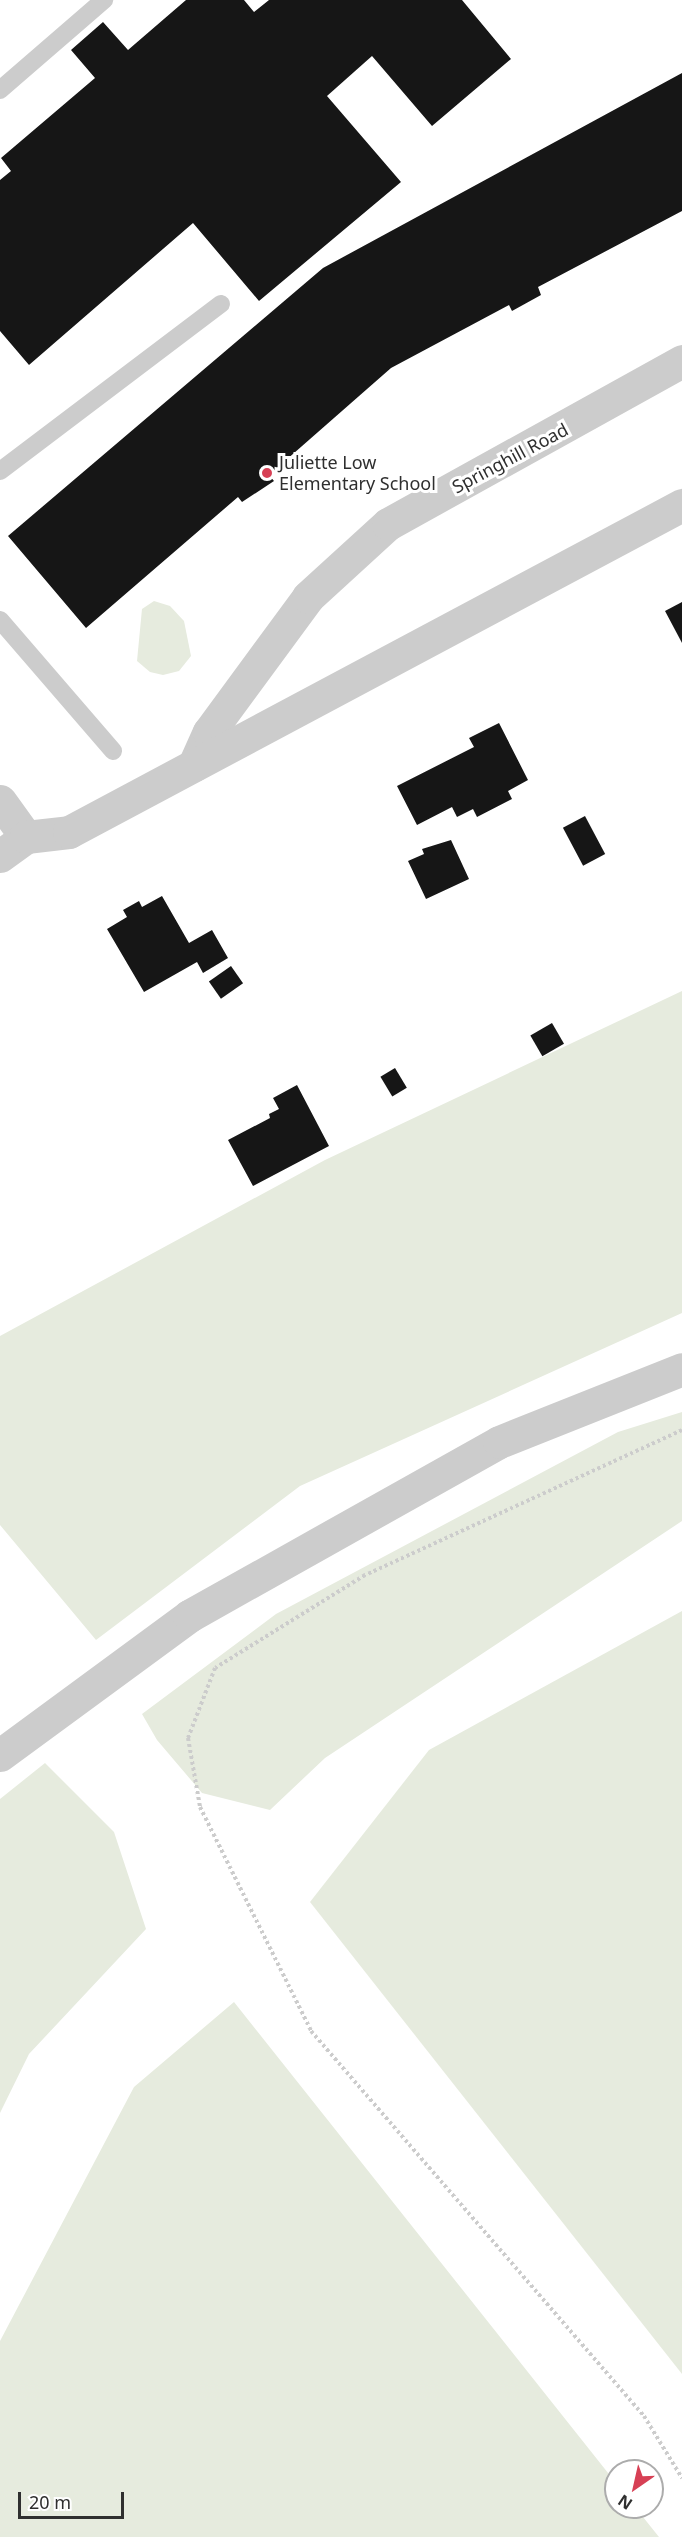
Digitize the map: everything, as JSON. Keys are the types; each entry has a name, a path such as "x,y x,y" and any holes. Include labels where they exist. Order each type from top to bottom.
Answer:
{"street":[{"name":"Springhill Road","path":"194,765 209,732 308,597 388,524 682,362"},
{"path":"0,801 13,846 69,832 682,506"},
{"path":"0,1755 189,1616 499,1442 682,1369"}],"lane":[{"path":"0,90 104,0"},
{"path":"0,471 221,304"},
{"path":"0,620 113,751"}],"path":[{"path":"682,1430 365,1575 215,1668 188,1738 200,1808 311,2031 644,2416 682,2478"}],"shaded area":[{"path":"154,601 170,606 184,621 191,656 179,671 163,675 150,672 137,661 142,609"},
{"path":"682,991 682,1313 300,1486 96,1640 0,1525 0,1336 325,1160"},
{"path":"682,1412 682,1521 325,1758 270,1810 202,1793 157,1740 142,1714 276,1614 618,1432"},
{"path":"682,1611 682,2374 310,1902 429,1750"},
{"path":"45,1763 114,1832 146,1929 29,2054 0,2113 0,1799"},
{"path":"234,2002 604,2468 604,2519 645,2519 659,2537 0,2537 0,2341 134,2087"}],"building":[{"path":"186,0 244,0 254,12 269,0 462,0 511,59 432,126 372,56 327,96 401,182 259,301 193,223 29,365 0,331 0,180 11,171 1,158 95,78 71,50 103,22 128,50"},
{"path":"682,73 682,211 538,287 541,295 512,311 509,305 391,368 269,475 274,481 242,502 238,497 86,628 8,536 323,268"},
{"path":"682,602 682,643 665,611"},
{"path":"499,723 528,780 508,791 512,799 477,817 473,809 457,817 452,807 417,825 397,786 474,747 469,738"},
{"path":"585,816 605,854 583,866 563,828"},
{"path":"451,840 469,879 426,899 408,861 424,854 422,849"},
{"path":"162,896 189,943 212,930 228,958 203,973 197,962 144,992 107,929 127,917 123,910 139,901 142,907"},
{"path":"231,966 243,983 221,999 209,981"},
{"path":"552,1023 564,1044 542,1056 530,1036"},
{"path":"395,1068 407,1088 392,1096 380,1077"},
{"path":"297,1085 329,1146 253,1186 228,1140 270,1118 269,1114 279,1109 273,1098"}],"place":[{"name":"Juliette Low Elementary School","path":"267,473"}]}
